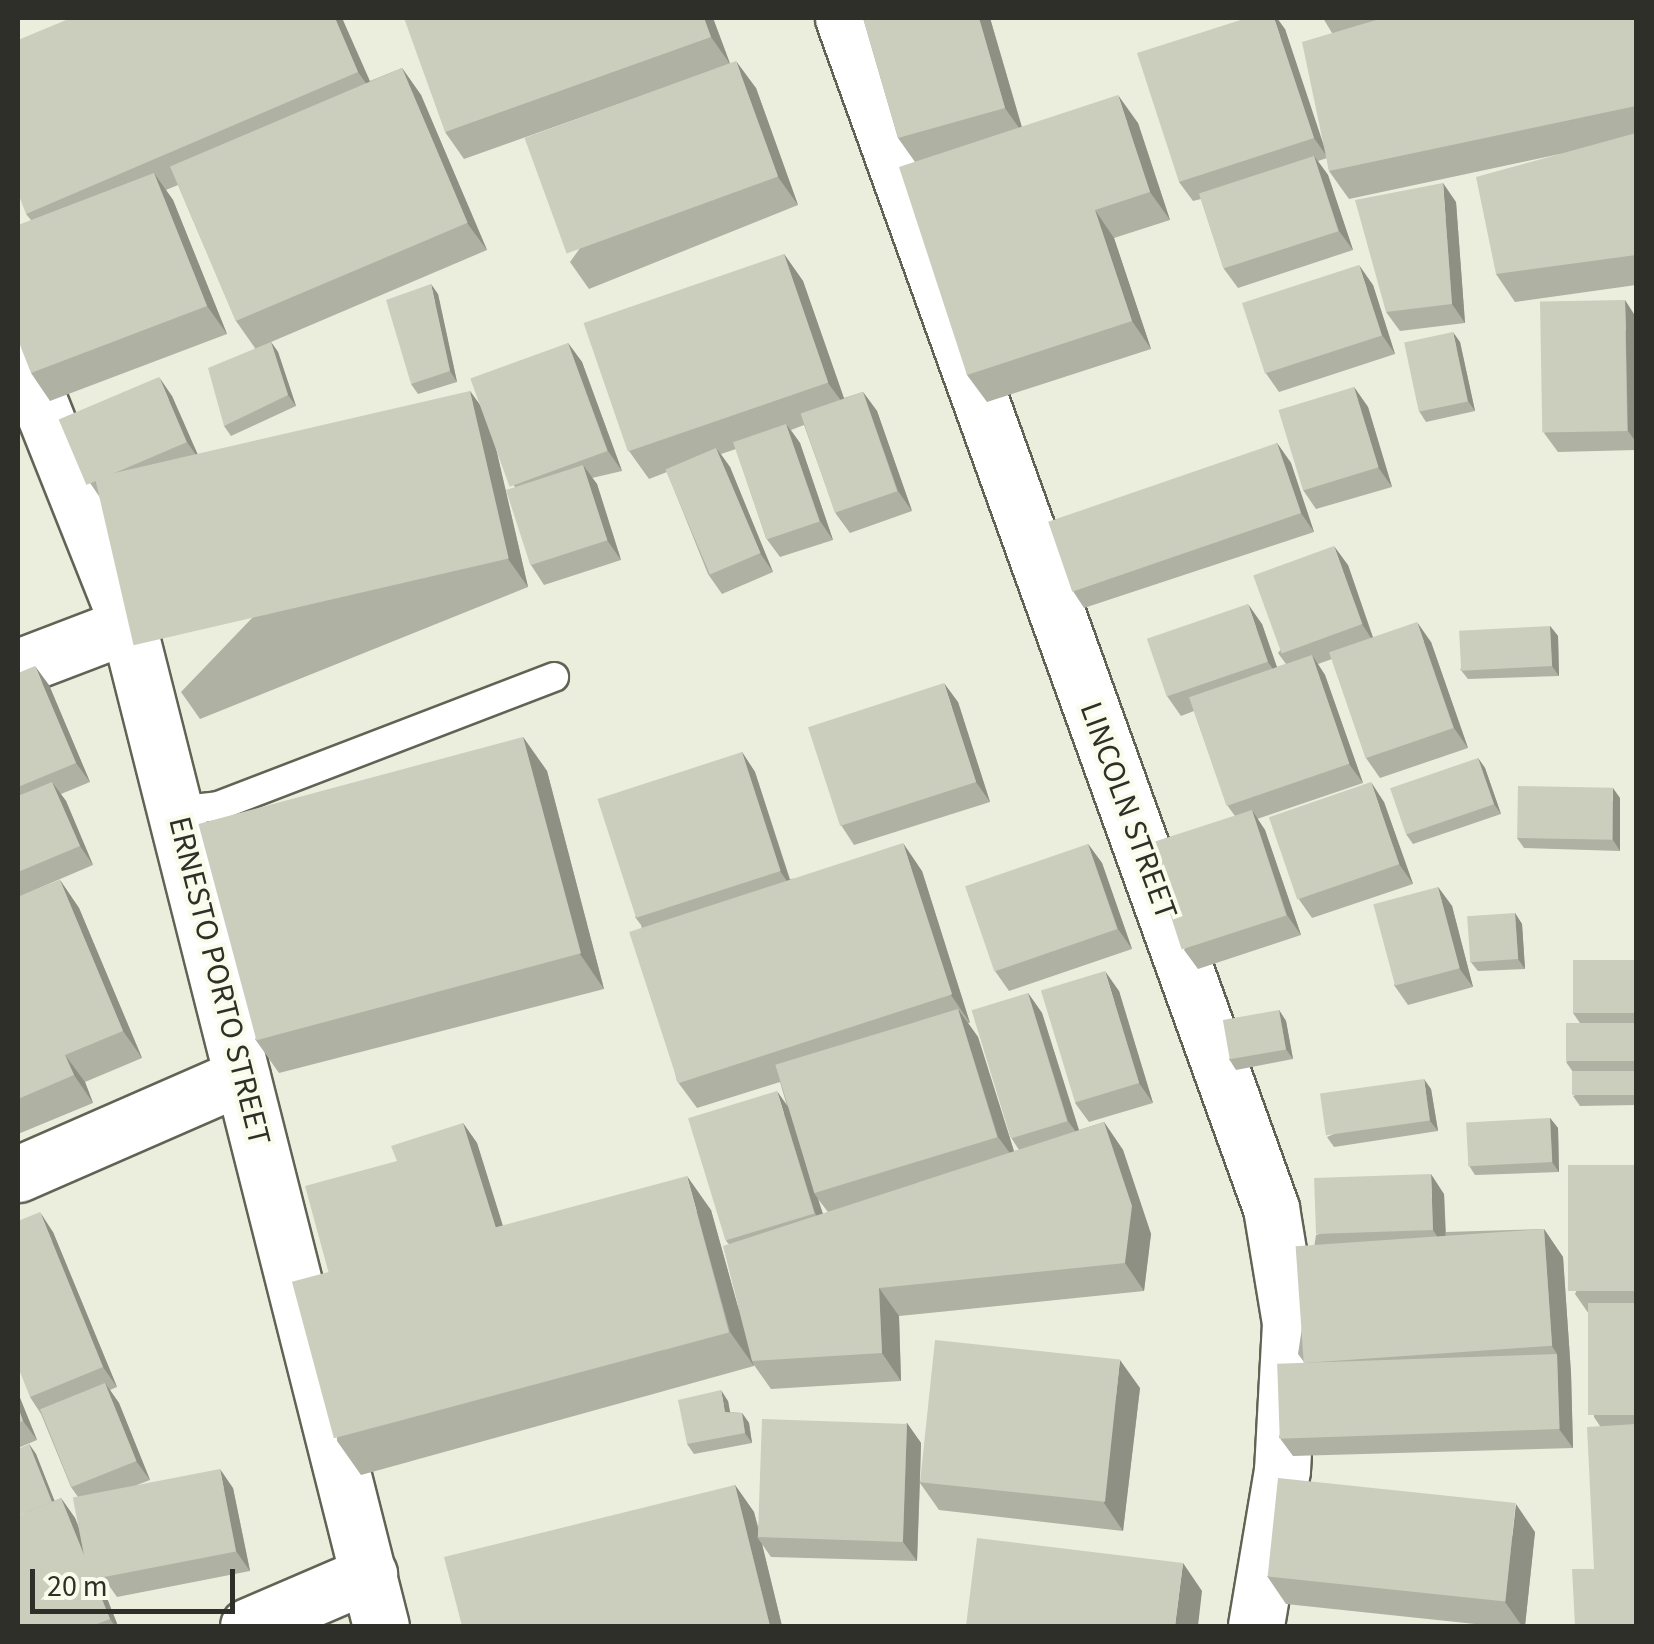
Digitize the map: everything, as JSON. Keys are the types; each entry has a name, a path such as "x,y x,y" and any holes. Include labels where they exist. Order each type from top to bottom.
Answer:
{"street":[{"name":"LINCOLN STREET","path":"843,18 1271,1208 1290,1323 1282,1470 1256,1626"},
{"name":"ERNESTO PORTO STREET","path":"18,348 128,625 382,1626"},
{"path":"18,667 128,625"},
{"path":"18,1174 242,1076"},
{"path":"248,1626 369,1574"}],"lane":[{"path":"176,811 218,806 554,677"}],"building":[{"path":"71,18 335,18 358,72 26,214 18,193 18,40"},
{"path":"404,18 704,18 711,37 445,132"},
{"path":"863,18 979,18 1005,108 898,138"},
{"path":"1247,18 1274,18 1314,138 1179,182 1137,53"},
{"path":"1383,18 1636,18 1636,106 1329,171 1302,42"},
{"path":"736,61 778,177 567,254 525,138"},
{"path":"402,68 468,223 236,321 170,166"},
{"path":"1118,95 1150,192 1095,210 1132,321 967,375 899,167"},
{"path":"1636,133 1636,255 1496,274 1476,177"},
{"path":"1314,156 1338,231 1223,269 1199,193"},
{"path":"154,173 207,306 31,373 18,340 18,225"},
{"path":"1443,183 1452,304 1386,312 1355,200"},
{"path":"784,254 828,383 628,452 584,323"},
{"path":"1359,265 1382,335 1265,373 1242,303"},
{"path":"431,284 450,371 411,384 386,300"},
{"path":"1625,300 1627,431 1542,432 1540,301"},
{"path":"1453,332 1468,401 1419,412 1404,342"},
{"path":"271,342 288,395 224,426 208,368"},
{"path":"568,343 607,451 510,487 470,379"},
{"path":"159,377 187,442 86,485 59,420"},
{"path":"1354,387 1379,467 1303,490 1278,410"},
{"path":"470,391 509,559 134,645 95,478"},
{"path":"863,392 897,491 835,513 801,413"},
{"path":"786,424 820,521 767,540 733,442"},
{"path":"1277,443 1301,513 1072,592 1048,522"},
{"path":"716,448 761,553 710,574 665,469"},
{"path":"583,465 607,540 530,565 506,490"},
{"path":"1334,546 1362,624 1282,653 1253,575"},
{"path":"1248,604 1268,662 1167,697 1147,639"},
{"path":"1417,622 1453,728 1366,758 1329,652"},
{"path":"1550,626 1552,666 1461,671 1459,631"},
{"path":"1312,655 1349,764 1227,806 1189,697"},
{"path":"35,666 76,763 18,787 18,673"},
{"path":"944,683 976,782 840,826 808,727"},
{"path":"523,737 581,953 256,1040 198,824"},
{"path":"742,752 781,871 636,918 597,799"},
{"path":"1478,758 1494,804 1406,835 1390,788"},
{"path":"52,782 80,846 18,872 18,796"},
{"path":"1371,782 1399,864 1297,899 1269,817"},
{"path":"1518,786 1613,788 1612,840 1517,838"},
{"path":"1252,810 1286,916 1182,950 1147,844"},
{"path":"903,843 952,994 678,1083 629,932"},
{"path":"1088,844 1117,929 994,971 965,886"},
{"path":"60,880 123,1031 65,1055 74,1075 18,1099 18,897"},
{"path":"1438,887 1460,968 1395,985 1373,904"},
{"path":"1515,913 1518,959 1470,962 1467,916"},
{"path":"1573,960 1636,960 1636,1013 1573,1013"},
{"path":"1105,971 1139,1083 1075,1102 1041,991"},
{"path":"1028,993 1067,1121 1011,1138 972,1010"},
{"path":"958,1009 997,1137 815,1193 775,1065"},
{"path":"1279,1010 1286,1049 1230,1059 1223,1020"},
{"path":"1566,1023 1636,1023 1636,1061 1566,1061"},
{"path":"1572,1071 1636,1071 1636,1095 1572,1095"},
{"path":"1424,1079 1430,1121 1326,1135 1320,1094"},
{"path":"777,1091 814,1213 725,1241 688,1118"},
{"path":"1550,1118 1552,1162 1468,1166 1466,1122"},
{"path":"1104,1122 1132,1206 1125,1263 879,1288 882,1353 752,1361 723,1246"},
{"path":"463,1123 496,1228 329,1274 305,1186 397,1161 391,1146"},
{"path":"1568,1165 1636,1165 1636,1291 1568,1291"},
{"path":"1431,1174 1433,1230 1316,1234 1314,1178"},
{"path":"687,1176 729,1332 334,1438 292,1282"},
{"path":"40,1212 103,1367 30,1397 18,1367 18,1221"},
{"path":"1544,1229 1552,1346 1304,1363 1296,1246"},
{"path":"1588,1303 1636,1303 1636,1415 1588,1415"},
{"path":"935,1340 1120,1359 1105,1502 920,1482"},
{"path":"1557,1354 1560,1429 1280,1439 1277,1364"},
{"path":"105,1383 136,1461 72,1487 40,1409"},
{"path":"721,1390 725,1412 742,1413 745,1433 687,1444 678,1400"},
{"path":"762,1419 907,1424 903,1542 758,1537"},
{"path":"1636,1424 1636,1626 1575,1626 1572,1569 1594,1569 1587,1427"},
{"path":"29,1444 52,1502 18,1516 18,1449"},
{"path":"220,1469 236,1551 89,1580 73,1498"},
{"path":"1278,1478 1516,1503 1505,1601 1268,1576"},
{"path":"735,1485 770,1626 462,1626 444,1557"},
{"path":"61,1498 110,1619 92,1626 18,1626 18,1516"},
{"path":"977,1538 1183,1563 1175,1626 966,1626"}]}
